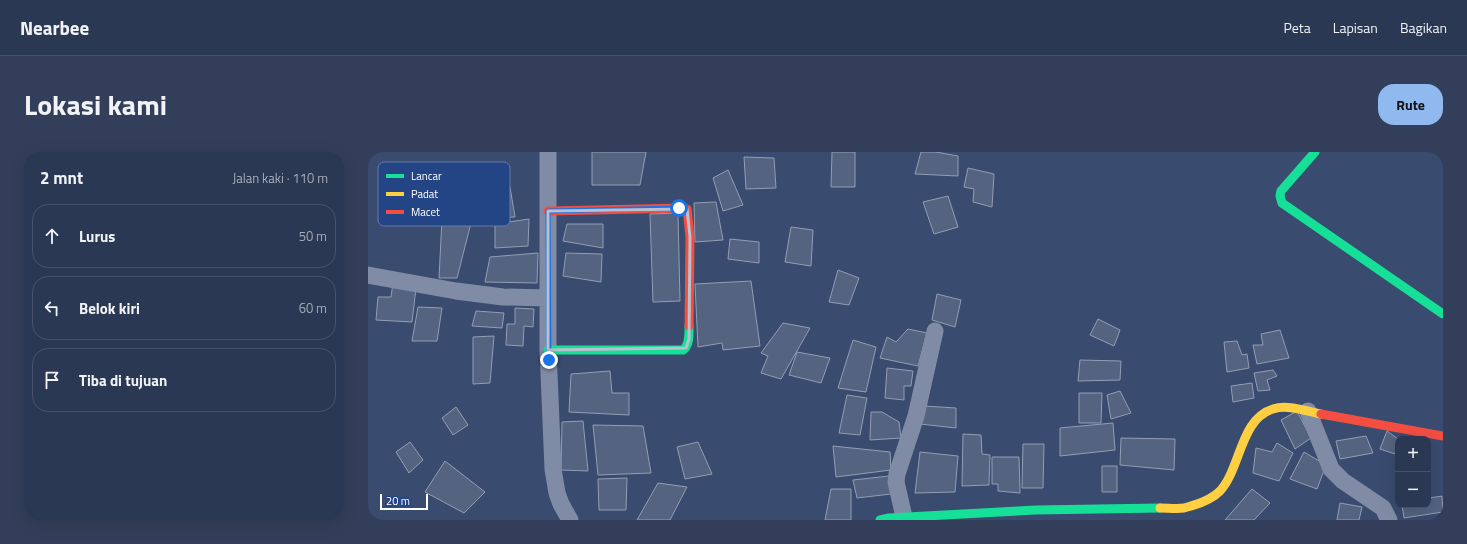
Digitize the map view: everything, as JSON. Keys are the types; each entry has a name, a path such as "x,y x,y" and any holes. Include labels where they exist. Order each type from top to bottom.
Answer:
{"street":[{"path":"548,152 548,350 553,469 557,493 570,520"},
{"path":"1315,152 1281,191 1280,196 1282,203 1443,314"},
{"path":"548,211 683,208 687,209 688,211 690,237 689,339 686,348 683,350 548,350"},
{"path":"368,275 456,291 503,297 548,298"},
{"path":"904,517 896,482 897,474 916,416 935,331"},
{"path":"880,520 889,518 1042,509 1183,508 1196,505 1219,492 1228,481 1256,419 1264,411 1283,407 1344,416 1421,433 1443,436"},
{"path":"1308,411 1331,469 1343,481 1383,508 1389,520"}],"highlighted area":[{"path":"687,209 690,237 689,339 686,348 548,350 548,211"}],"building":[{"path":"592,152 646,152 640,185 592,185"},
{"path":"832,152 855,152 855,187 831,187"},
{"path":"921,152 936,152 958,156 958,176 915,174"},
{"path":"744,157 774,158 776,188 746,189"},
{"path":"968,168 994,174 992,207 973,202 974,189 964,187"},
{"path":"728,170 743,205 723,211 713,178"},
{"path":"510,187 515,217 510,217"},
{"path":"948,196 958,227 934,234 923,202"},
{"path":"716,202 723,240 695,242 694,203"},
{"path":"678,213 680,301 653,302 650,214"},
{"path":"529,219 528,246 495,248 495,226 510,226 510,222"},
{"path":"567,224 603,224 603,248 563,241"},
{"path":"442,226 470,226 457,278 439,278"},
{"path":"791,227 813,230 811,266 785,262"},
{"path":"730,239 759,242 759,263 728,259"},
{"path":"538,253 537,283 485,282 490,257"},
{"path":"566,253 602,254 601,282 563,276"},
{"path":"838,270 859,278 849,305 829,302"},
{"path":"751,281 760,346 723,350 722,343 698,347 695,284"},
{"path":"393,283 416,288 412,322 376,320 378,297 391,297"},
{"path":"937,294 961,300 955,327 932,320"},
{"path":"418,307 442,308 437,341 412,341"},
{"path":"515,308 534,309 533,327 524,326 523,346 506,345 507,324 515,324"},
{"path":"476,311 504,313 502,328 472,326"},
{"path":"1098,319 1120,330 1114,346 1090,335"},
{"path":"783,323 810,328 781,379 761,373 768,356 761,353"},
{"path":"908,329 927,333 918,366 880,358 887,337 896,342"},
{"path":"1280,330 1289,358 1257,364 1253,345 1263,345 1261,334"},
{"path":"494,336 490,383 473,384 473,337"},
{"path":"853,340 876,347 866,392 838,388"},
{"path":"1237,341 1242,355 1247,354 1249,368 1227,372 1224,342"},
{"path":"797,352 830,358 821,383 789,375"},
{"path":"1080,360 1121,361 1120,380 1078,381"},
{"path":"887,368 913,371 911,386 904,386 904,400 885,398"},
{"path":"1273,370 1277,376 1267,380 1270,390 1258,391 1254,373"},
{"path":"610,371 612,393 629,393 629,415 569,412 571,374"},
{"path":"1252,383 1254,398 1233,402 1231,386"},
{"path":"1120,391 1131,413 1111,419 1107,395"},
{"path":"1079,393 1102,393 1101,423 1079,423"},
{"path":"847,395 867,398 860,435 839,433"},
{"path":"924,406 956,408 956,428 920,424"},
{"path":"456,407 468,425 453,435 442,418"},
{"path":"1297,411 1311,438 1295,449 1281,420"},
{"path":"871,412 882,412 899,422 901,438 870,440"},
{"path":"583,421 588,471 561,470 562,422"},
{"path":"1113,423 1115,450 1060,456 1060,428"},
{"path":"593,425 643,426 651,473 598,475"},
{"path":"1387,431 1395,437 1395,454 1380,449"},
{"path":"963,434 981,435 982,454 990,455 989,485 962,486"},
{"path":"1366,436 1373,453 1340,459 1336,441"},
{"path":"1121,438 1175,439 1174,470 1120,465"},
{"path":"410,442 423,460 409,473 396,452"},
{"path":"698,442 712,474 685,479 677,447"},
{"path":"1277,443 1293,453 1279,481 1253,473 1256,448 1272,452"},
{"path":"1023,444 1044,444 1043,488 1022,488"},
{"path":"833,446 890,452 891,470 836,477"},
{"path":"920,452 958,456 955,492 915,493"},
{"path":"1304,452 1326,465 1317,489 1290,479"},
{"path":"992,457 1019,457 1020,493 998,491 998,484 992,484"},
{"path":"445,461 485,492 464,513 425,492"},
{"path":"1102,466 1117,466 1117,492 1102,492"},
{"path":"889,476 891,494 857,498 853,480"},
{"path":"627,478 626,510 599,510 598,479"},
{"path":"658,483 687,487 670,520 637,520"},
{"path":"831,489 851,489 851,520 825,520"},
{"path":"1252,489 1270,503 1254,520 1225,520"},
{"path":"1442,496 1443,512 1404,518 1402,508 1431,508 1431,498"},
{"path":"1340,503 1362,507 1359,520 1337,520"}],"traffic: fast":[{"path":"1315,152 1281,191 1280,196 1282,203 1443,314"},
{"path":"548,350 683,350 688,342 689,326"},
{"path":"880,520 889,518 1036,510 1160,508"}],"traffic: slow":[{"path":"1160,508 1189,507 1208,500 1220,491 1227,481 1247,433 1262,414 1273,409 1284,407 1297,408 1321,414"}],"traffic: jam":[{"path":"548,211 687,209 690,237 689,326"},
{"path":"1321,414 1443,436"}],"route":[{"path":"549,360 548,211 679,208"}]}
